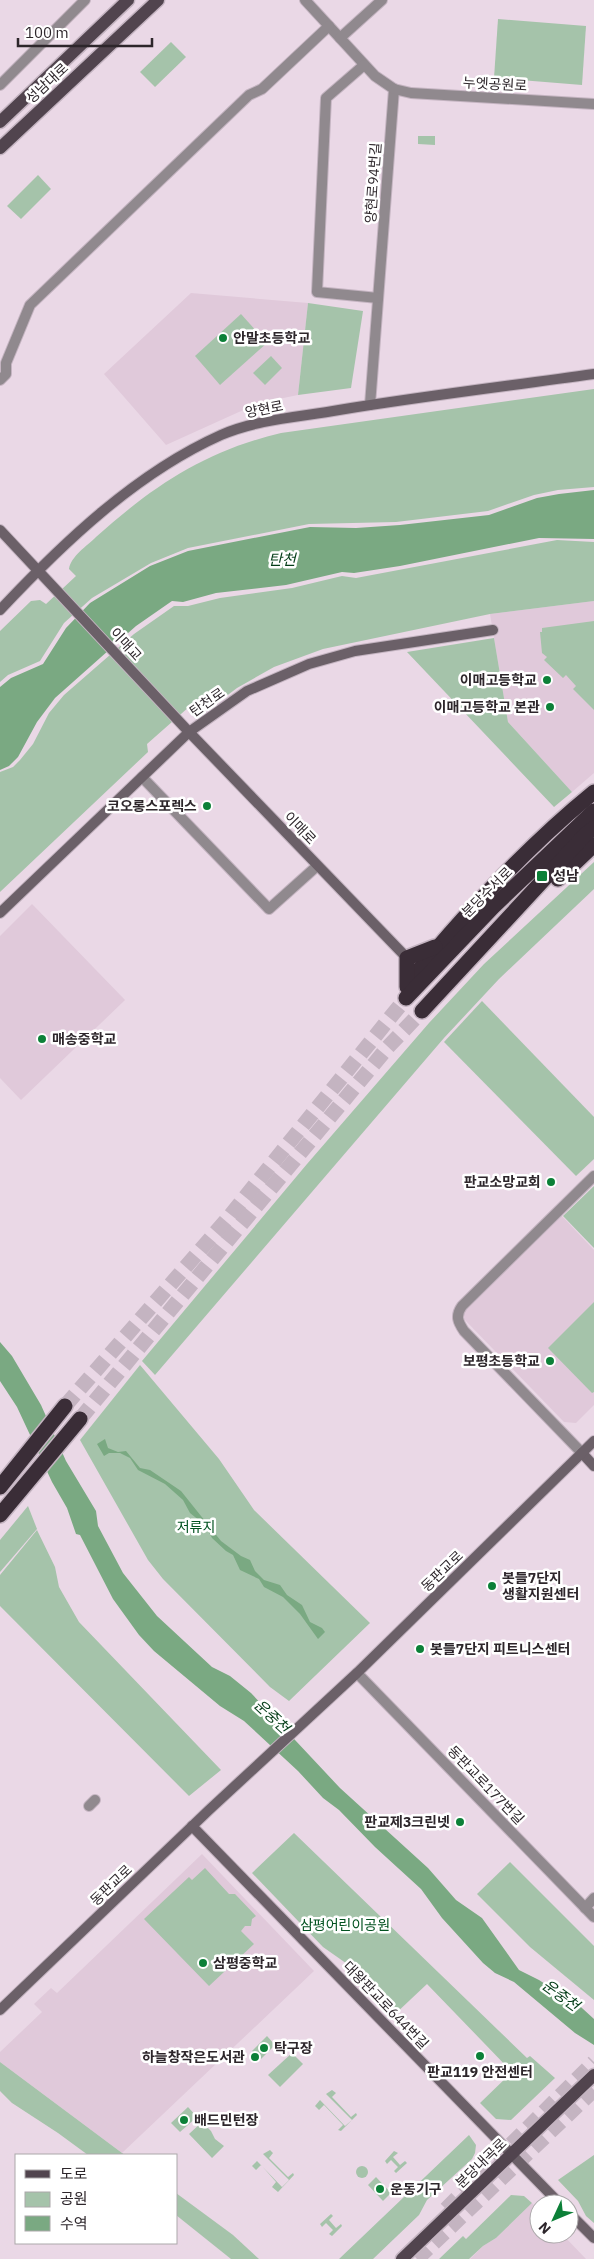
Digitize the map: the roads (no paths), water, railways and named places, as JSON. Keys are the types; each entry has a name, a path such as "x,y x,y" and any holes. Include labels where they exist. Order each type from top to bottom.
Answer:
{"highway":[{"path":"408,982 443,941 519,860 594,792"},
{"name":"분당수서로","path":"408,982 403,1001 493,907 594,811"},
{"path":"422,1011 585,835 594,828"},
{"path":"458,973 594,845"},
{"path":"408,982 407,958 432,949 443,941"},
{"path":"0,1486 62,1409"},
{"path":"0,1516 80,1419"},
{"path":"0,1473 19,1464"}],"main road":[{"name":"성남대로","path":"0,122 128,0"},
{"name":"성남대로","path":"0,148 158,0"},
{"name":"양현로","path":"0,610 38,570 135,486 194,448 249,425 370,405 594,374"},
{"path":"0,530 38,570"},
{"name":"이매교","path":"38,570 175,716"},
{"name":"탄천로","path":"0,913 189,732 247,691 309,664 355,651 492,630"},
{"name":"이매로","path":"175,716 407,958"},
{"name":"동판교로","path":"0,2010 192,1826 357,1673 594,1441"},
{"path":"582,1453 594,1466"},
{"name":"대왕판교로644번길","path":"192,1826 550,2194"},
{"name":"분당내곡로","path":"402,2259 594,2075"},
{"path":"579,2223 594,2238"}],"street":[{"path":"0,84 85,0"},
{"path":"305,0 364,65 394,90"},
{"path":"340,38 382,0"},
{"path":"0,380 6,374 6,363 30,305 249,95 262,89 329,26"},
{"path":"364,65 326,98 316,292 378,298"},
{"name":"누엣공원로","path":"394,90 411,94 594,104"},
{"name":"양현로94번길","path":"370,405 394,90"},
{"path":"142,777 269,909 317,866"},
{"path":"582,1453 464,1331 457,1318 462,1306 594,1176"},
{"name":"동판교로177번길","path":"357,1673 594,1917"},
{"path":"585,1908 594,1898"}],"water":[{"name":"탄천","path":"594,490 594,539 539,538 400,566 354,573 342,572 286,585 216,593 183,602 172,601 136,626 55,698 37,722 18,757 9,766 0,770 0,687 11,678 43,664 66,628 90,603 150,566 188,551 310,527 356,528 489,515 537,498"},
{"name":"운중천","path":"0,1342 12,1356 41,1405 66,1461 96,1511 98,1526 123,1573 157,1616 212,1667 230,1676 251,1693 340,1788 428,1868 456,1900 482,1918 519,1970 562,1995 571,1998 594,2019 594,2045 575,2033 514,1982 495,1973 483,1963 442,1918 421,1889 375,1847 339,1810 323,1798 298,1771 244,1721 220,1706 154,1651 139,1635 113,1599 80,1535 76,1534 67,1508 52,1482 17,1407 0,1381"},
{"path":"105,1439 108,1448 118,1452 126,1451 140,1468 150,1470 181,1491 221,1541 241,1556 250,1560 255,1571 264,1580 280,1585 287,1595 302,1605 310,1622 322,1628 325,1632 318,1639 300,1614 283,1597 264,1587 259,1579 240,1570 233,1555 212,1538 205,1525 190,1513 183,1500 165,1484 138,1470 130,1458 120,1453 109,1453 104,1456 97,1444"}],"tunnel":[{"path":"65,1406 229,1217 406,998"},
{"path":"80,1419 388,1047 422,1011"},
{"path":"446,2209 594,2062"},
{"path":"417,2259 594,2090"}],"place":[{"name":"안말초등학교","path":"223,338"},
{"name":"이매고등학교","path":"547,680"},
{"name":"이매고등학교 본관","path":"550,707"},
{"name":"코오롱스포렉스","path":"207,806"},
{"name":"성남","path":"542,876"},
{"name":"매송중학교","path":"42,1039"},
{"name":"판교소망교회","path":"551,1182"},
{"name":"보평초등학교","path":"550,1361"},
{"name":"봇들7단지 생활지원센터","path":"492,1586"},
{"name":"봇들7단지 피트니스센터","path":"420,1649"},
{"name":"판교제3크린넷","path":"460,1822"},
{"name":"삼평중학교","path":"203,1963"},
{"name":"탁구장","path":"264,2048"},
{"name":"판교119 안전센터","path":"480,2056"},
{"name":"하늘창작은도서관","path":"255,2057"},
{"name":"배드민턴장","path":"184,2120"},
{"name":"운동기구","path":"380,2189"}],"park label":[{"name":"저류지","path":"196,1527"},
{"name":"삼평어린이공원","path":"345,1925"}]}
